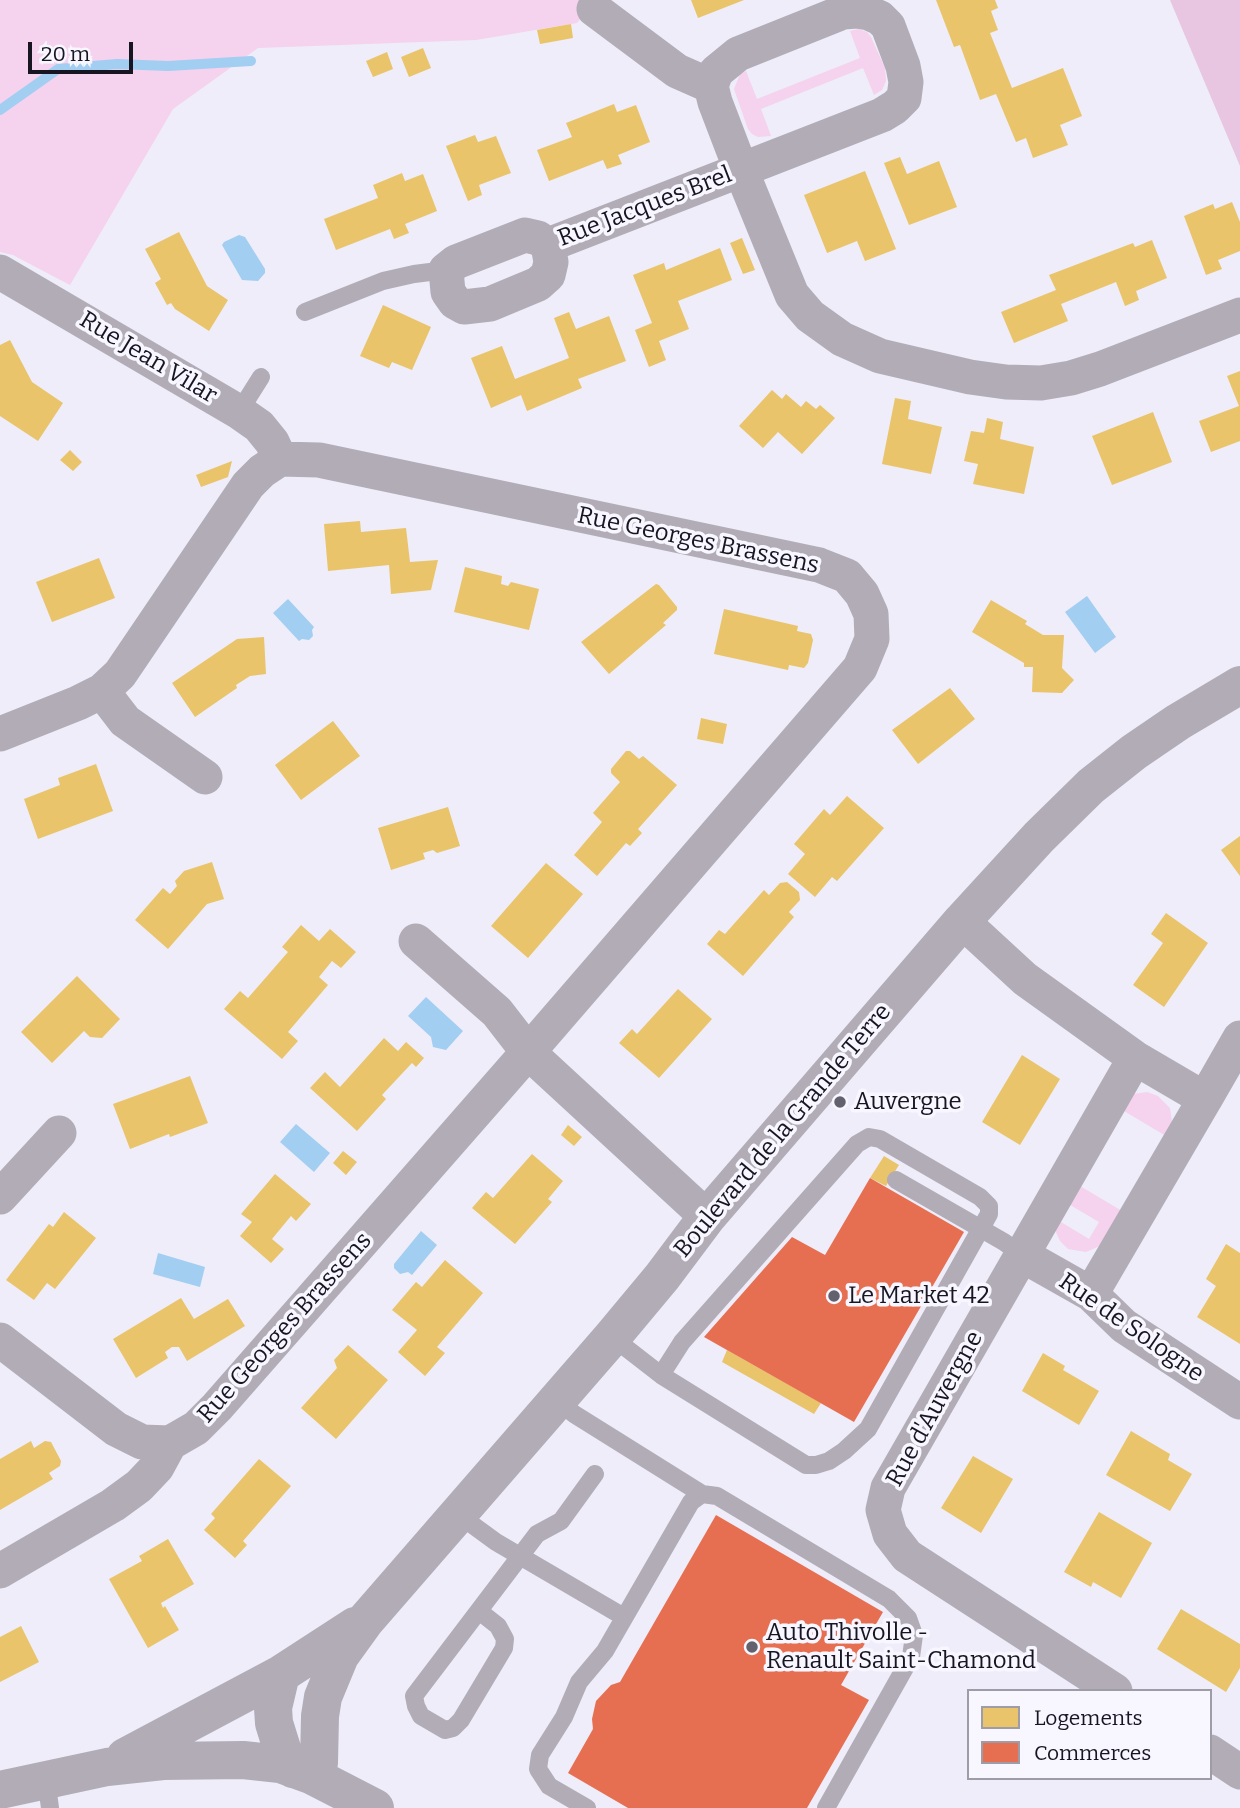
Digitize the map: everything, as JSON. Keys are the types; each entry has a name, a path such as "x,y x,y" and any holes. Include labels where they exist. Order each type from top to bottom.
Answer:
{"street":[{"path":"594,9 677,71 711,86"},
{"name":"Rue Jacques Brel","path":"548,245 741,170 882,115 895,107 904,98 906,82 903,66 888,26 869,13 843,12 738,54 716,72 711,86 741,170 792,295 810,316 842,340 880,356 970,377 1041,383 1100,369 1240,315"},
{"name":"Rue Jacques Brel","path":"525,235 538,238 548,245 551,262 548,275 538,284 477,307 464,307 455,302 447,292 446,270 456,262 525,235"},
{"name":"Rue Jean Vilar","path":"0,272 239,412 259,426 272,442 280,459"},
{"path":"0,734 102,691 120,674 248,485 280,459"},
{"name":"Rue Georges Brassens","path":"170,1444 196,1428 217,1407 528,1052 860,668 872,639 872,614 862,594 847,576 818,565 319,460 280,459"},
{"name":"Boulevard de la Grande Terre","path":"303,1773 319,1763 320,1716 326,1687 340,1656 366,1620 558,1401 662,1277 707,1217 962,921 1039,837 1091,786 1156,737 1240,685"},
{"path":"102,691 125,721 205,777"},
{"path":"962,921 1025,979 1135,1058 1205,1099"},
{"path":"416,941 497,1012 528,1052 707,1217"},
{"path":"1091,1294 1240,1038"},
{"name":"Rue d'Auvergne","path":"1112,1689 907,1556 890,1534 883,1510 888,1488 1135,1058"},
{"path":"0,1197 59,1133"},
{"name":"Rue de Sologne","path":"1022,1255 1091,1294 1124,1326 1240,1402"},
{"path":"0,1340 116,1429 142,1442 170,1444 157,1467 139,1486 0,1571"},
{"name":"Boulevard de la Grande Terre","path":"107,1767 281,1674 366,1620"},
{"path":"281,1674 274,1708 274,1723 283,1752 303,1773"},
{"path":"1212,1753 1240,1772"},
{"path":"0,1790 48,1793 107,1767 163,1761 233,1759 280,1764 375,1808"}],"lane":[{"path":"305,312 383,281 446,270"},
{"path":"239,412 261,377"},
{"path":"612,1337 661,1375 806,1465 829,1461 867,1429 989,1214 989,1206 980,1197 880,1139 869,1137 857,1144 682,1342 661,1375"},
{"path":"896,1180 981,1228 1022,1255"},
{"path":"558,1401 702,1494 717,1496 888,1599 908,1618 914,1635 911,1657 826,1808"},
{"path":"479,1611 498,1626 505,1639 504,1648 461,1720 453,1728 444,1730 421,1716 414,1696 537,1534 561,1521 595,1474"},
{"path":"587,1808 549,1786 538,1769 540,1755 564,1717 579,1682 605,1651 691,1502 702,1494"},
{"path":"459,1515 520,1557 624,1617"}],"shaded area":[{"path":"0,0 596,0 577,23 476,40 258,48 173,109 70,285 13,255 0,252"},
{"path":"1170,0 1240,0 1240,166"},
{"path":"858,29 867,32 871,37 885,68 886,81 882,90 874,95 863,68 761,109 771,136 758,137 752,134 734,89 740,74 746,71 757,99 860,58 850,31"},
{"path":"1147,1092 1158,1096 1170,1108 1172,1122 1166,1136 1119,1108 1134,1094"},
{"path":"1075,1183 1122,1211 1102,1245 1086,1252 1068,1249 1055,1230 1056,1219 1089,1239 1099,1222 1065,1202"}],"water":[{"path":"239,235 245,237 265,269 258,281 242,280 222,245"},
{"path":"1087,596 1116,637 1095,653 1065,612"},
{"path":"288,599 314,627 313,636 309,640 299,641 273,613"},
{"path":"426,997 463,1031 446,1050 433,1047 431,1037 408,1016"},
{"path":"296,1124 330,1153 314,1172 280,1142"},
{"path":"421,1231 437,1245 412,1275 408,1272 400,1274 394,1264"},
{"path":"158,1253 205,1267 200,1287 153,1274"}],"building: Logements":[{"path":"691,0 744,0 698,18"},
{"path":"936,0 995,0 998,8 991,11 998,30 990,33 1012,88 1063,68 1082,116 1060,125 1068,145 1033,158 1026,138 1016,142 996,94 980,100 960,45 954,47"},
{"path":"571,24 573,38 540,44 537,30"},
{"path":"423,48 431,68 409,77 401,57"},
{"path":"387,52 393,69 373,77 366,61"},
{"path":"614,104 617,112 636,105 650,142 618,155 622,164 607,169 603,160 549,181 537,150 572,137 566,123"},
{"path":"475,135 478,142 496,136 511,173 479,185 482,195 468,201 446,146"},
{"path":"900,157 907,174 939,161 957,207 909,225 884,163"},
{"path":"865,171 896,249 865,261 857,241 827,253 804,195"},
{"path":"402,173 405,181 423,174 437,211 405,224 409,233 394,239 390,229 336,250 324,219 378,198 373,185"},
{"path":"1232,202 1240,222 1240,251 1218,260 1222,269 1206,275 1184,216 1213,204 1215,209"},
{"path":"179,232 207,286 228,300 209,331 175,309 171,303 167,305 155,283 161,279 145,249"},
{"path":"742,238 755,270 743,274 730,243"},
{"path":"1152,240 1167,278 1136,291 1139,300 1125,306 1116,282 1061,304 1068,321 1014,343 1001,312 1056,290 1049,275 1133,243 1135,247"},
{"path":"720,248 732,280 678,301 689,329 659,341 666,360 649,367 635,330 652,323 633,275 664,263 666,270"},
{"path":"383,305 431,327 412,370 392,362 389,368 360,356"},
{"path":"569,312 576,329 609,316 626,361 578,379 582,388 527,411 521,395 491,408 471,358 502,346 515,379 569,358 554,318"},
{"path":"10,340 32,382 63,403 38,441 0,416 0,345"},
{"path":"1240,371 1240,441 1211,452 1199,421 1239,406 1227,376"},
{"path":"772,390 782,399 786,394 801,407 806,401 816,409 820,405 835,418 802,454 778,432 763,448 739,426"},
{"path":"895,398 911,401 908,419 942,427 931,474 882,464"},
{"path":"1153,412 1172,462 1112,485 1092,436"},
{"path":"987,418 1003,422 1000,439 1034,447 1024,494 973,484 978,464 964,461 971,431 984,433"},
{"path":"70,450 82,462 73,471 60,460"},
{"path":"232,461 228,477 201,487 196,475"},
{"path":"360,521 361,532 406,528 410,562 438,560 431,590 391,594 389,565 328,571 324,524"},
{"path":"99,558 115,598 52,622 36,582"},
{"path":"465,567 502,576 501,584 508,586 511,582 539,589 529,630 454,612"},
{"path":"656,584 677,610 663,623 666,625 609,674 581,642"},
{"path":"991,600 1027,621 1025,624 1043,635 1064,635 1062,668 1074,680 1062,693 1032,692 1033,667 1024,667 1024,663 972,632"},
{"path":"724,609 798,626 797,631 811,634 813,640 808,663 804,668 789,665 788,670 714,654"},
{"path":"264,637 266,674 250,676 195,717 172,683 237,639"},
{"path":"950,688 975,719 918,764 892,730"},
{"path":"701,718 727,724 723,744 697,739"},
{"path":"333,721 360,756 301,800 275,765"},
{"path":"626,751 639,759 643,756 677,785 638,829 642,833 630,846 626,843 597,876 574,855 602,822 593,813 620,782 611,773 611,769"},
{"path":"96,764 113,811 38,839 24,799 60,785 58,778"},
{"path":"847,796 884,828 837,881 832,877 815,897 788,874 805,854 794,844 824,809 830,815"},
{"path":"448,807 460,846 437,853 433,850 423,853 425,859 391,870 378,828"},
{"path":"1240,836 1240,876 1221,850"},
{"path":"212,862 224,899 207,904 168,949 135,920 163,888 170,894 177,886 175,881 184,871"},
{"path":"546,863 583,894 528,958 491,926"},
{"path":"787,882 799,892 800,900 789,912 794,917 743,976 707,944 719,930 725,934 764,890 769,895 780,883"},
{"path":"1166,913 1208,943 1164,1007 1133,985 1163,943 1151,934"},
{"path":"301,925 319,941 330,929 356,952 341,968 332,961 319,977 328,985 288,1032 298,1041 282,1059 224,1009 240,991 248,998 288,952 282,947"},
{"path":"77,976 120,1019 102,1038 90,1037 84,1031 52,1063 21,1032"},
{"path":"678,989 712,1019 659,1078 619,1043 632,1029 637,1034"},
{"path":"384,1038 398,1051 406,1042 424,1058 416,1067 412,1063 382,1095 386,1099 357,1131 310,1088 325,1072 340,1087"},
{"path":"1022,1055 1060,1079 1020,1145 982,1122"},
{"path":"190,1076 208,1123 130,1149 113,1104"},
{"path":"568,1125 582,1137 574,1146 561,1135"},
{"path":"343,1151 357,1162 346,1175 333,1163"},
{"path":"532,1154 563,1181 548,1199 552,1202 515,1244 472,1208 486,1192 493,1198"},
{"path":"884,1156 899,1165 886,1186 870,1178"},
{"path":"275,1174 311,1204 296,1221 291,1216 272,1239 284,1249 271,1263 240,1236 252,1222 241,1214"},
{"path":"64,1212 96,1238 55,1289 47,1283 34,1300 6,1280 49,1224 53,1227"},
{"path":"1226,1244 1240,1253 1240,1344 1197,1317 1216,1286 1206,1279"},
{"path":"445,1260 483,1293 437,1347 445,1353 425,1376 398,1352 417,1330 392,1310 416,1282 422,1287"},
{"path":"181,1298 194,1319 228,1299 245,1326 187,1361 179,1347 172,1347 165,1352 168,1358 136,1378 113,1339"},
{"path":"348,1345 388,1380 336,1439 301,1408 337,1368 334,1360"},
{"path":"727,1350 821,1403 814,1414 722,1362"},
{"path":"1043,1353 1065,1366 1063,1370 1099,1391 1079,1425 1022,1391"},
{"path":"1131,1431 1170,1454 1168,1460 1192,1474 1170,1511 1106,1475"},
{"path":"31,1441 34,1448 45,1441 51,1442 61,1461 60,1466 49,1473 53,1479 0,1510 0,1459"},
{"path":"973,1456 1013,1479 981,1533 941,1508"},
{"path":"259,1459 291,1486 243,1541 247,1545 235,1558 204,1530 215,1518 211,1514"},
{"path":"1099,1512 1152,1543 1121,1598 1093,1582 1091,1587 1064,1572"},
{"path":"168,1539 194,1584 161,1603 179,1630 148,1648 109,1579 142,1561 139,1556"},
{"path":"1181,1609 1240,1644 1240,1668 1226,1692 1157,1649"},
{"path":"21,1626 39,1662 0,1682 0,1637"}],"building: Commerces":[{"name":"Le Market 42","path":"870,1178 964,1232 854,1422 704,1337 792,1237 825,1255"},
{"name":"Auto Thivolle - Renault Saint-Chamond","path":"716,1515 883,1612 841,1685 869,1700 807,1808 628,1808 568,1773 593,1729 596,1701 611,1685 620,1682"}],"waterway":[{"path":"0,110 58,69 117,64 168,66 251,61"}],"place":[{"name":"Auvergne","path":"840,1102"},
{"name":"Le Market 42","path":"834,1296"},
{"name":"Auto Thivolle - Renault Saint-Chamond","path":"752,1647"}]}
